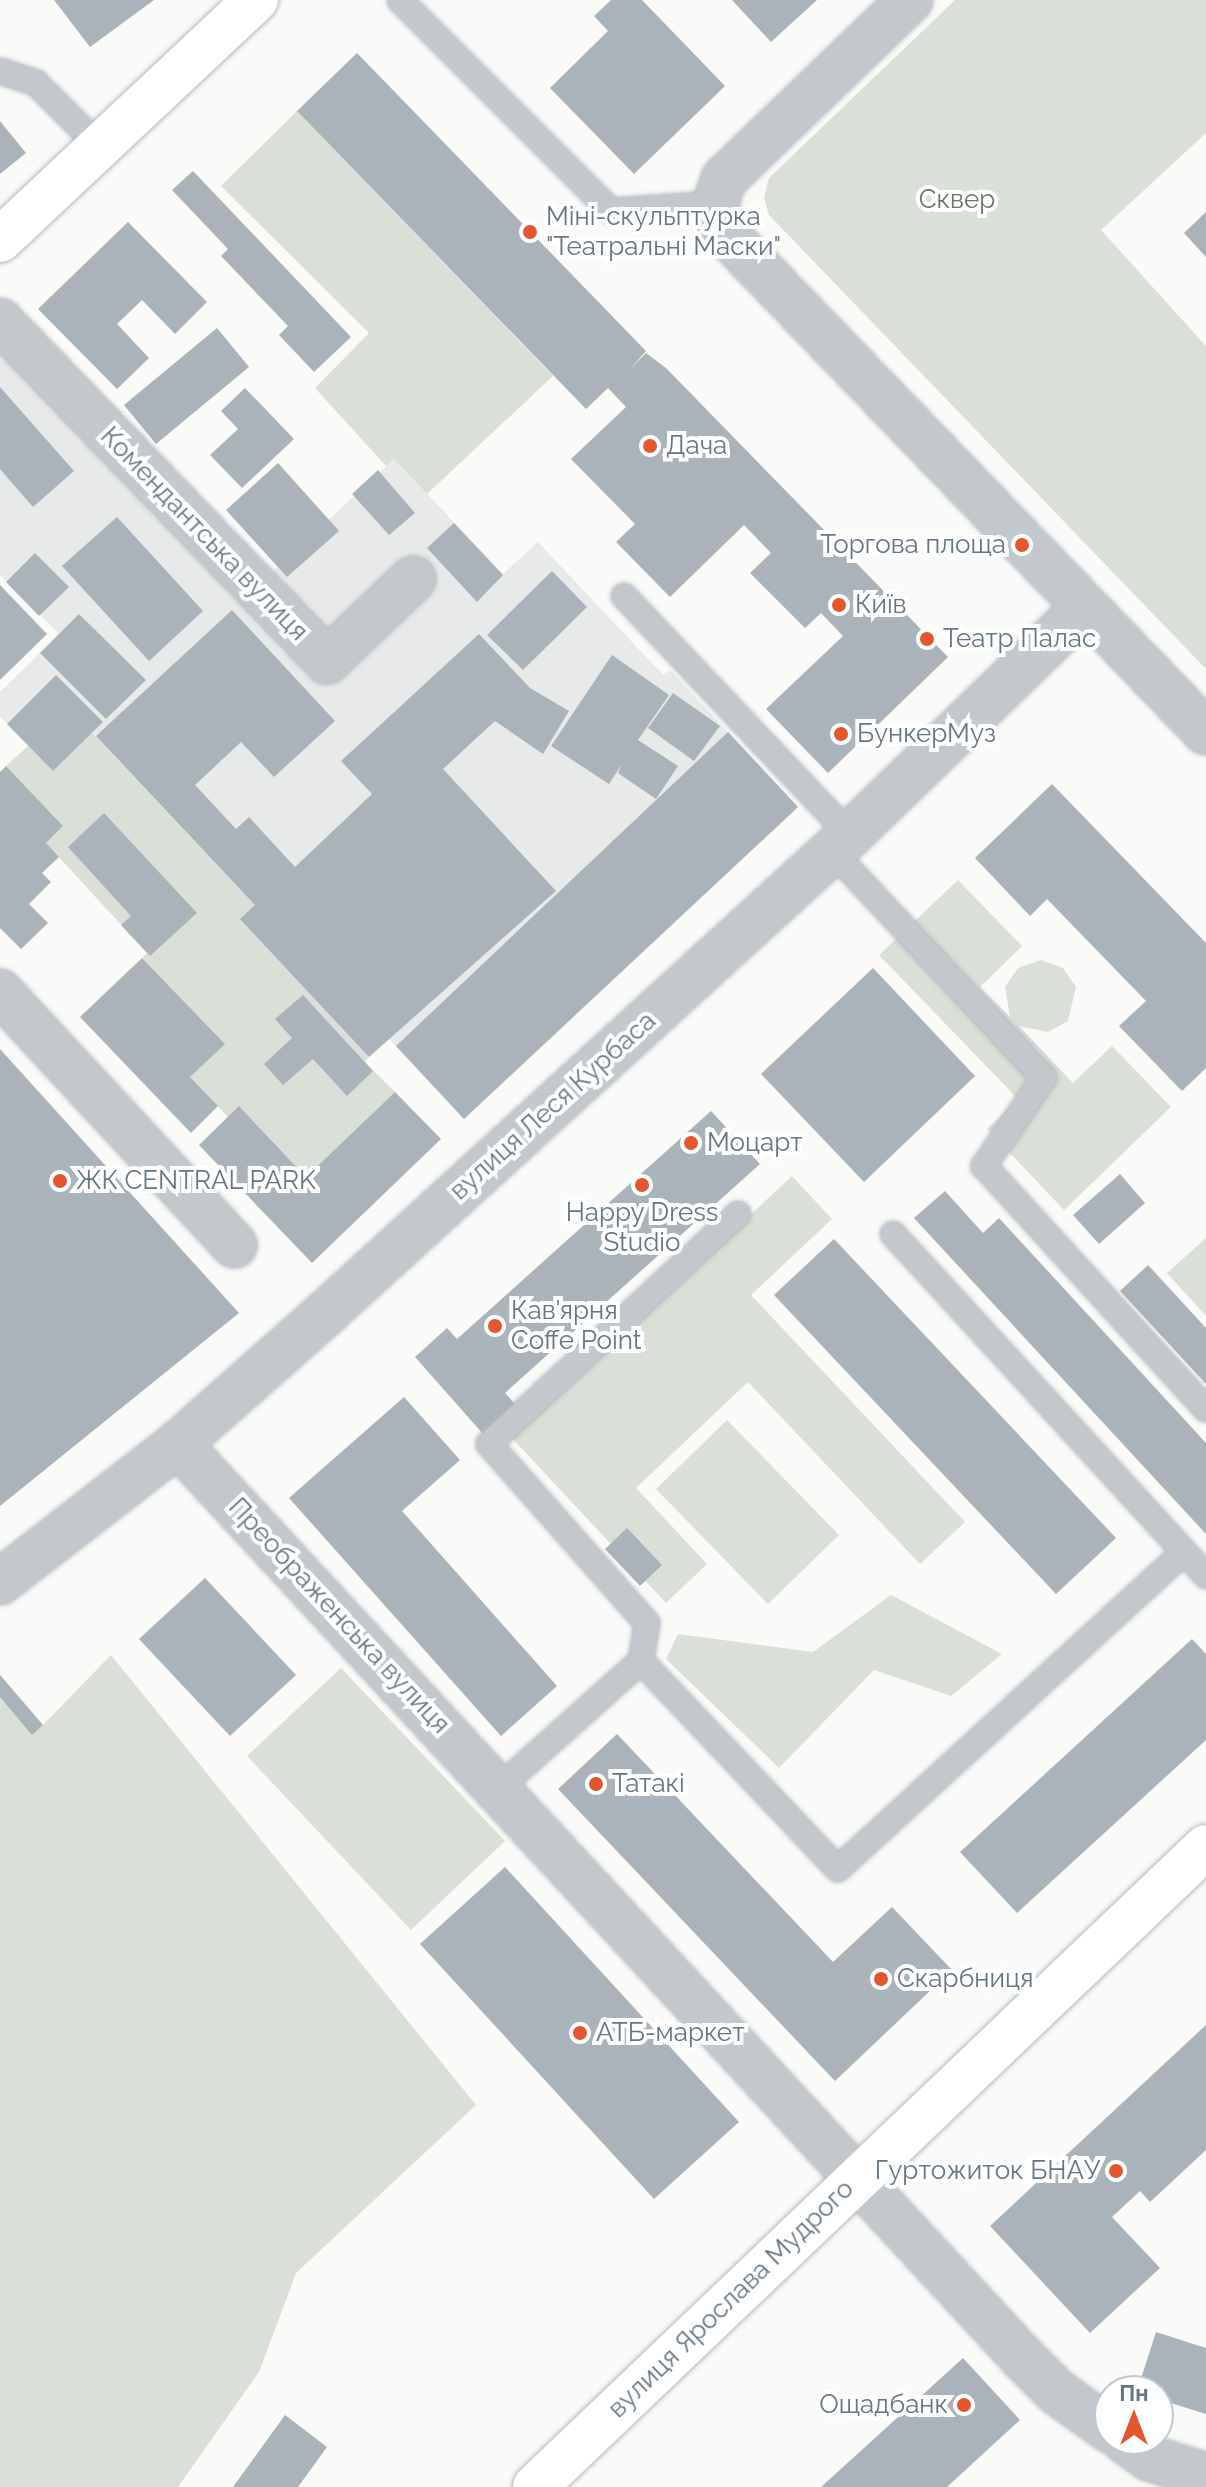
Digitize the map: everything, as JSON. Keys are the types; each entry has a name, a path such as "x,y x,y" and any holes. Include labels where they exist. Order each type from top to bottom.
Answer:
{"main road":[{"path":"0,240 256,0"},
{"name":"вулиця Ярослава Мудрого","path":"535,2487 1206,1847"}],"street":[{"path":"910,0 724,179 715,204 723,231 1206,732"},
{"name":"Комендантська вулиця","path":"0,321 327,661 413,579"},
{"name":"вулиця Леся Курбаса","path":"0,1582 178,1444 842,844 1085,607"},
{"path":"0,992 234,1245"},
{"name":"Преображенська вулиця","path":"178,1444 500,1787 856,2179"},
{"path":"856,2179 1057,2392 1094,2419"},
{"path":"1145,2455 1206,2476"}],"lane":[{"path":"400,0 611,211 715,204"},
{"path":"0,71 36,83 100,147"},
{"path":"624,596 1044,1078 984,1166 1206,1409"},
{"path":"500,1787 641,1661 647,1623 489,1444 738,1214"},
{"path":"893,1234 1206,1576"},
{"path":"641,1661 838,1869 1183,1553"}],"shaded area":[{"path":"0,346 239,603 394,459 503,574 538,542 663,675 670,670 798,807 464,1119 389,1039 240,919 255,905 91,733 53,771 0,716 0,692 59,634 0,575"}],"green space":[{"name":"Сквер","path":"955,0 1206,0 1206,133 1101,230 1206,346 1206,669 769,215 764,198 769,178"},
{"path":"297,111 553,376 427,494 394,459 386,466 315,388 369,333 221,186"},
{"path":"92,733 255,905 241,919 369,1057 365,1062 395,1092 306,1177 240,1107 228,1117 190,1077 224,1043 142,958 147,953 46,843 63,826 6,766 28,746"},
{"path":"958,880 1022,946 980,987 1010,1017 1005,987 1018,968 1041,960 1063,968 1076,987 1068,1021 1048,1032 1019,1026 1073,1083 1112,1046 1171,1107 1064,1210 987,1129 1018,1099 879,955"},
{"path":"792,1176 832,1219 751,1295 965,1522 920,1564 748,1382 636,1488 707,1564 666,1603 512,1438"},
{"path":"1206,1238 1206,1316 1167,1273"},
{"path":"727,1420 839,1535 768,1604 656,1489"},
{"path":"891,1595 1002,1654 951,1696 874,1670 779,1768 666,1659 678,1634 813,1652"},
{"path":"111,1655 476,2105 296,2273 259,2372 178,2487 0,2487 0,1675 43,1725"},
{"path":"341,1668 505,1841 411,1930 247,1756"}],"building":[{"path":"54,0 154,0 90,47"},
{"path":"611,0 642,0 725,86 634,174 550,88 608,31 594,16"},
{"path":"732,0 817,0 771,42"},
{"path":"357,53 646,351 631,368 646,353 666,368 948,657 828,773 766,709 843,636 821,613 805,628 750,573 771,553 744,525 670,597 616,542 635,524 571,459 626,407 608,388 586,409 297,111"},
{"path":"0,121 26,153 0,174"},
{"path":"193,171 351,337 314,372 279,335 288,326 221,256 228,249 172,190"},
{"path":"1206,212 1206,257 1184,233"},
{"path":"128,222 207,302 175,334 142,300 117,324 149,358 117,389 38,309"},
{"path":"217,328 249,367 156,444 124,405"},
{"path":"0,387 74,471 33,507 0,469"},
{"path":"245,388 294,439 242,488 210,455 238,429 221,411"},
{"path":"278,463 339,531 287,577 226,510"},
{"path":"378,470 415,513 389,535 352,494"},
{"path":"117,517 203,611 149,661 62,566"},
{"path":"454,523 503,575 477,602 427,548"},
{"path":"35,553 69,587 39,616 6,582"},
{"path":"552,571 587,607 523,670 487,635"},
{"path":"0,585 47,634 0,680"},
{"path":"232,610 335,721 274,777 241,742 195,785 236,829 249,817 295,867 372,794 341,761 479,634 530,688 569,711 543,754 495,721 443,769 556,891 369,1057 240,919 255,905 96,736"},
{"path":"79,614 146,680 106,719 40,653"},
{"path":"612,655 669,695 638,740 678,766 656,799 618,773 622,764 609,784 551,746"},
{"path":"56,675 103,722 53,771 7,724"},
{"path":"673,693 720,726 694,761 648,728"},
{"path":"728,732 798,807 464,1119 396,1046"},
{"path":"6,766 63,826 46,843 59,857 42,873 51,882 29,904 48,923 21,949 0,928 0,772"},
{"path":"1052,784 1206,943 1206,1068 1182,1091 1119,1026 1146,1001 1047,899 1030,916 975,858"},
{"path":"104,813 197,913 150,956 121,925 131,916 68,847"},
{"path":"142,958 225,1044 190,1077 218,1106 191,1133 80,1017"},
{"path":"873,968 975,1076 864,1182 761,1074"},
{"path":"303,995 373,1071 347,1096 313,1059 283,1085 264,1064 292,1038 275,1019"},
{"name":"ЖК CENTRAL PARK","path":"0,1049 239,1313 0,1506"},
{"path":"395,1092 441,1139 312,1263 199,1145 239,1106 306,1177"},
{"path":"711,1111 760,1164 505,1393 517,1406 484,1435 415,1357 447,1328 457,1339"},
{"path":"1120,1174 1145,1203 1099,1244 1073,1215"},
{"path":"945,1191 983,1233 999,1218 1206,1443 1206,1534 914,1218"},
{"path":"834,1239 1116,1538 1056,1594 774,1295"},
{"path":"1148,1265 1206,1328 1206,1384 1120,1291"},
{"path":"404,1397 460,1460 402,1511 557,1686 501,1736 289,1498"},
{"path":"627,1528 662,1565 640,1586 605,1549"},
{"path":"205,1578 296,1675 230,1736 139,1639"},
{"path":"1192,1639 1206,1654 1206,1740 1017,1913 960,1852"},
{"path":"0,1675 43,1725 32,1735 0,1697"},
{"path":"617,1734 833,1962 892,1907 952,1970 835,2081 558,1789"},
{"name":"АТБ-маркет","path":"505,1867 739,2122 654,2199 420,1944"},
{"name":"Гуртожиток БНАУ","path":"1206,2025 1206,2150 1150,2202 1140,2191 1112,2217 1160,2268 1090,2333 990,2226"},
{"path":"1156,2332 1206,2348 1206,2414 1174,2404 1174,2375 1142,2375"},
{"path":"963,2358 1020,2420 947,2487 821,2487"},
{"path":"285,2415 327,2447 298,2487 233,2487"}],"place":[{"name":"Міні-скульптурка \"Театральні Маски\"","path":"530,232"},
{"name":"Дача","path":"650,446"},
{"name":"Торгова площа","path":"1022,545"},
{"name":"Київ","path":"839,605"},
{"name":"Театр Палас","path":"927,639"},
{"name":"БункерМуз","path":"841,734"},
{"name":"Моцарт","path":"691,1143"},
{"name":"ЖК CENTRAL PARK","path":"60,1181"},
{"name":"Happy Dress Studio","path":"642,1185"},
{"name":"Кав'ярня Coffe Point","path":"495,1326"},
{"name":"Татакі","path":"596,1784"},
{"name":"Скарбниця","path":"881,1979"},
{"name":"АТБ-маркет","path":"580,2033"},
{"name":"Гуртожиток БНАУ","path":"1116,2171"},
{"name":"Ощадбанк","path":"964,2405"}]}
